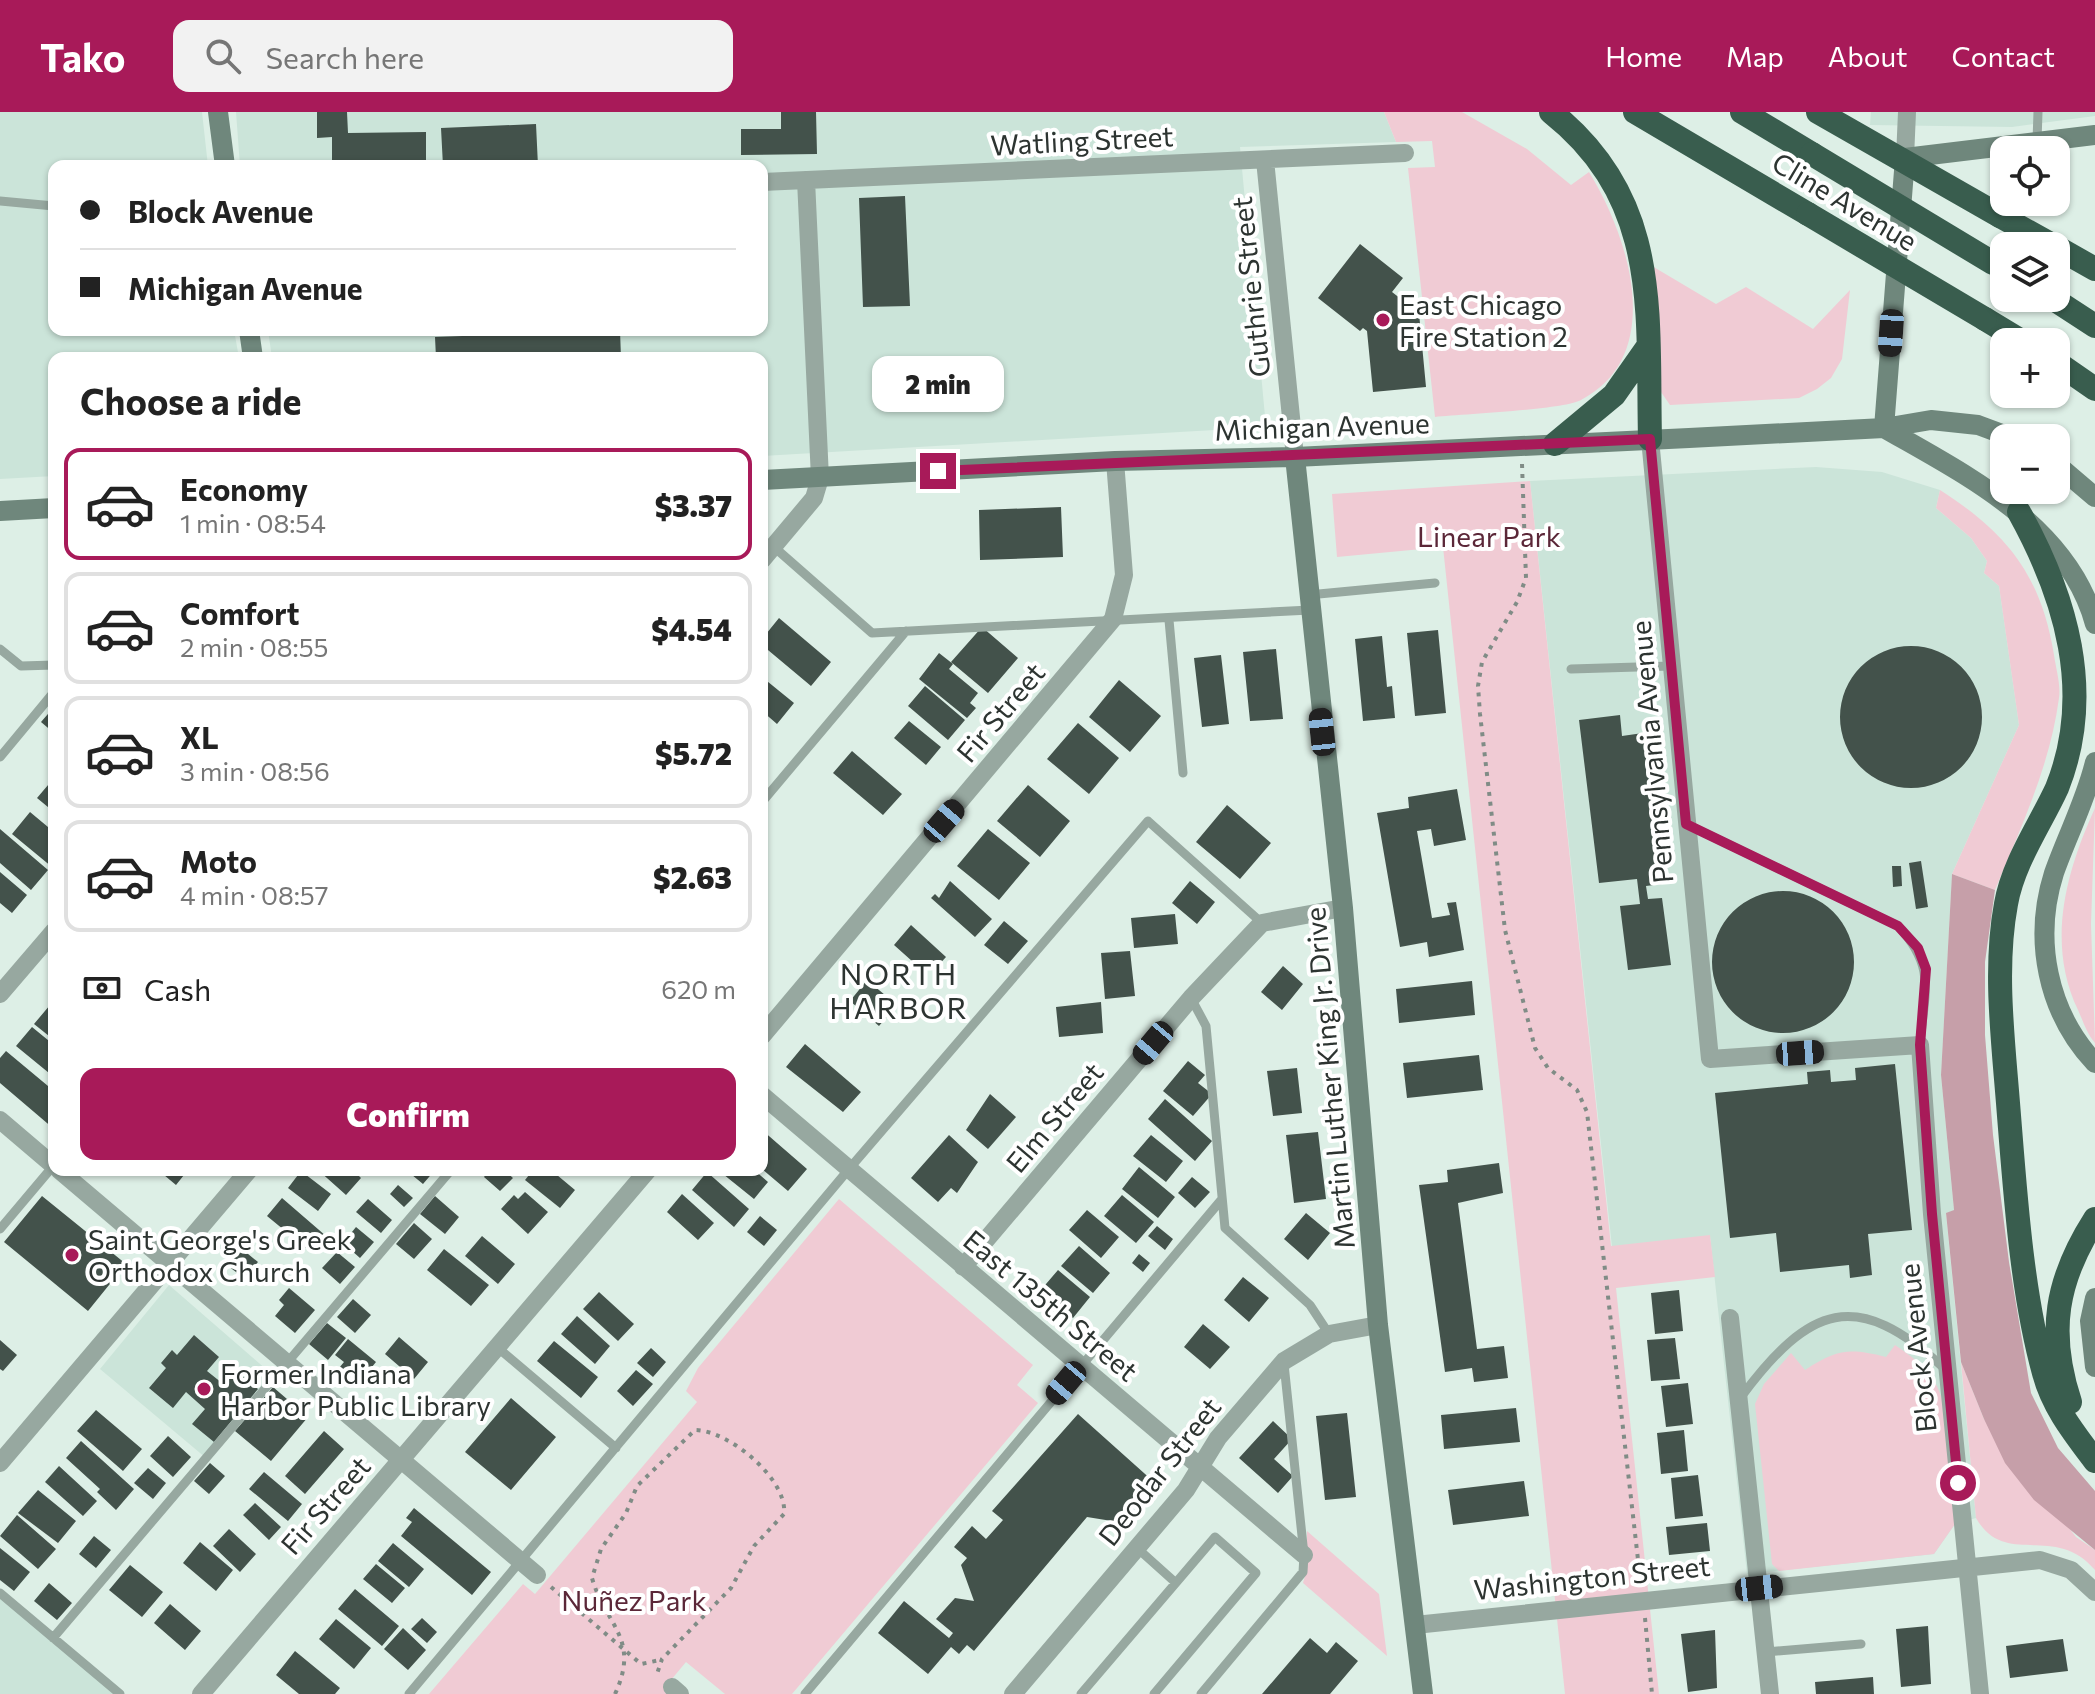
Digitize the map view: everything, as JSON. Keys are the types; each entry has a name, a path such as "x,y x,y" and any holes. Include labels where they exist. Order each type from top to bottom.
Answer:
{"highway":[{"path":"1551,112 1598,159 1623,197 1633,221 1646,286 1650,439"},
{"name":"Cline Avenue","path":"1635,112 2000,328"},
{"name":"Cline Avenue","path":"1742,112 1990,261"},
{"path":"1818,112 2029,232"},
{"path":"2070,255 2095,269"},
{"path":"2070,310 2095,326"},
{"path":"1555,444 1614,395 1631,376 1648,346"},
{"path":"2070,372 2095,389"},
{"path":"2019,512 2049,566 2070,627 2078,682 2070,753 2006,902 2001,952 2007,1082 2020,1230 2044,1373 2060,1413 2095,1460"},
{"path":"2095,1219 2076,1248 2057,1304 2057,1348 2064,1383 2095,1460"}],"main road":[{"path":"218,112 224,160"},
{"path":"2070,138 2095,135"},
{"path":"1990,148 1905,158 1884,428 1984,486 2019,512 2084,592 2095,624"},
{"name":"Michigan Avenue","path":"768,480 1115,461 1295,457 1884,428 1931,420 1978,425 1990,429"},
{"name":"Martin Luther King Jr. Drive","path":"1295,457 1343,908 1378,1325 1423,1694"},
{"path":"2070,476 2095,497"},
{"path":"2,513 48,509"},
{"path":"2095,762 2053,876 2044,949 2058,1009 2095,1063"},
{"path":"2095,1298 2090,1321 2095,1367"}],"street":[{"path":"1905,158 1907,112"},
{"name":"Watling Street","path":"768,182 1405,153"},
{"name":"Guthrie Street","path":"1265,160 1295,457"},
{"path":"768,554 814,498 820,478 806,180"},
{"name":"Pennsylvania Avenue","path":"1650,439 1710,1059 1920,1045"},
{"name":"Fir Street","path":"768,1029 1113,619 1124,575 1115,461"},
{"path":"1262,923 1343,908"},
{"name":"Elm Street","path":"963,1267 1191,998 1262,923"},
{"path":"0,994 48,938"},
{"name":"Block Avenue","path":"1920,1045 1947,1371 1980,1694"},
{"name":"East 135th Street","path":"768,1100 1304,1555"},
{"path":"0,1120 48,1160"},
{"path":"66,1176 537,1575"},
{"path":"0,1463 244,1176"},
{"name":"Fir Street","path":"201,1694 643,1176"},
{"path":"1730,1318 1770,1694"},
{"name":"Deodar Street","path":"1013,1694 1186,1490 1218,1438 1284,1361 1329,1334 1378,1325"},
{"name":"Washington Street","path":"1415,1625 2040,1560 2056,1562 2071,1570 2095,1592"}],"lane":[{"path":"2037,136 2038,112"},
{"path":"0,201 48,205"},
{"path":"768,554 872,633 1113,619 1169,620 1435,583"},
{"path":"1169,620 1183,773"},
{"path":"768,795 906,631"},
{"path":"0,649 21,666 48,665"},
{"path":"1571,669 1671,666"},
{"path":"0,757 48,699"},
{"path":"409,1694 849,1169 1148,821 1262,923"},
{"path":"1686,824 1898,926 1918,948 1926,969 1920,1045"},
{"path":"1191,998 1206,1026 1225,1228 1310,1305 1329,1334"},
{"path":"0,1229 48,1172"},
{"path":"53,1638 446,1176"},
{"path":"805,1694 1222,1199"},
{"path":"1739,1400 1786,1343 1828,1317 1849,1315 1874,1320 1898,1332 1947,1371"},
{"path":"497,1347 616,1448"},
{"path":"1201,1694 1299,1579 1304,1555 1284,1361"},
{"path":"1081,1694 1215,1537 1256,1573 1154,1694"},
{"path":"1137,1548 1176,1583"},
{"path":"0,1593 120,1694"},
{"path":"1766,1652 1861,1644"}],"path":[{"path":"1521,446 1526,578 1517,602 1482,662 1478,686 1480,714 1505,930 1523,991 1535,1048 1548,1068 1577,1090 1587,1112 1652,1694"},
{"path":"537,1575 625,1651 641,1664 655,1663 731,1588 754,1546 784,1514 783,1495 775,1481 718,1433 695,1430 637,1486 626,1513 601,1549 592,1578 625,1651 623,1674 615,1694"},
{"path":"662,1659 669,1688"}],"shaded area":[{"path":"0,112 202,112 207,160 48,160 48,336 235,336 238,352 48,352 48,476 0,479"},
{"path":"236,112 1384,112 1396,142 1240,147 1266,427 768,456 768,352 271,352 269,336 768,336 768,160 240,160"},
{"path":"1871,112 2095,112 2095,116 2012,127 1870,125"},
{"path":"1816,467 1882,472 1940,490 1936,508 1971,538 1987,561 1984,573 1999,586 2019,725 1952,874 1941,1075 1954,1210 1946,1214 1976,1518 1955,1524 1934,1554 1747,1574 1710,1236 1612,1247 1530,481"},
{"path":"1952,874 1995,890 1985,962 1985,1035 1993,1135 2009,1262 2031,1393 2058,1448 2095,1491 2095,1550 2034,1500 2005,1463 1961,1362 1946,1213 1954,1210 1941,1075"},
{"path":"169,1285 275,1377 206,1458 100,1369"},
{"path":"0,1593 120,1694 0,1694"}],"green space":[{"path":"1384,112 1462,112 1527,149 1571,185 1589,172 1617,229 1627,261 1632,294 1632,325 1624,355 1608,380 1581,400 1571,403 1435,417 1408,168 1435,167 1432,141 1396,142"},
{"path":"1652,266 1716,304 1746,287 1813,329 1850,290 1842,359 1831,378 1799,398 1670,405 1661,392"},
{"name":"Linear Park","path":"1530,481 1611,1246 1710,1235 1715,1277 1616,1288 1659,1694 1565,1694 1443,547 1337,557 1332,494"},
{"path":"1940,490 1964,506 2002,540 2030,579 2048,627 2059,682 2055,723 2042,772 1995,890 1952,874 2019,725 1999,586 1984,573 1987,561 1971,538 1936,508"},
{"path":"2095,808 2091,924 2095,1043 2068,985 2062,934 2068,882"},
{"name":"Nuñez Park","path":"839,1199 1033,1365 1017,1385 1038,1403 792,1694 725,1694 686,1662 671,1680 667,1694 429,1694 523,1584 535,1594 697,1402 686,1391 698,1368"},
{"path":"1895,1345 1925,1369 1940,1392 1955,1524 1934,1554 1779,1571 1772,1564 1755,1404 1764,1384 1791,1353 1805,1370 1844,1352 1886,1357"},
{"path":"1961,1362 1984,1419 2076,1537 2095,1550 2095,1570 2080,1556 2064,1549 2001,1541 1988,1533 1976,1518"},
{"path":"1307,1531 1379,1594 1387,1656 1303,1583 1307,1569"}],"building":[{"path":"317,112 347,112 348,133 426,132 426,160 332,160 332,137 317,138"},
{"path":"781,112 816,112 817,154 741,155 741,129 781,129"},
{"path":"536,124 538,160 443,160 441,128"},
{"path":"905,196 910,306 863,307 859,198"},
{"name":"East Chicago Fire Station 2","path":"1360,244 1403,278 1392,292 1419,313 1426,387 1373,392 1367,331 1363,328 1360,331 1318,298"},
{"path":"620,336 621,352 436,352 435,337"},
{"path":"1061,507 1063,557 980,560 979,510"},
{"path":"779,618 831,662 811,686 768,650 768,632"},
{"path":"982,627 1018,658 988,693 951,662"},
{"path":"1438,630 1446,713 1415,716 1407,633"},
{"path":"1382,636 1387,687 1392,686 1395,718 1363,721 1355,639"},
{"path":"1911,646 1938,651 1961,667 1977,690 1982,717 1977,744 1961,767 1938,783 1911,788 1884,783 1861,767 1845,744 1840,717 1845,690 1861,667 1884,651"},
{"path":"1276,649 1283,719 1250,721 1243,652"},
{"path":"939,653 953,664 949,669 978,693 970,703 976,708 967,718 919,679"},
{"path":"1221,655 1229,724 1202,727 1194,658"},
{"path":"1119,680 1161,716 1130,752 1089,717"},
{"path":"768,682 794,703 777,724 768,716"},
{"path":"925,686 965,720 948,740 908,706"},
{"path":"48,714 48,728 41,722"},
{"path":"1620,715 1622,736 1643,733 1662,884 1646,886 1648,899 1662,898 1671,965 1628,970 1620,906 1640,904 1637,879 1599,883 1579,720"},
{"path":"909,721 941,747 926,765 894,738"},
{"path":"1078,723 1119,758 1089,794 1047,759"},
{"path":"852,751 902,794 883,815 833,773"},
{"path":"48,785 48,807 37,798"},
{"path":"1028,785 1070,821 1040,857 997,821"},
{"path":"1457,789 1466,840 1434,846 1431,829 1417,831 1432,918 1450,915 1447,903 1456,902 1464,950 1429,957 1427,942 1400,947 1377,813 1409,808 1408,797"},
{"path":"1227,805 1271,843 1240,879 1196,842"},
{"path":"30,812 48,827 48,864 12,834"},
{"path":"0,829 48,870 31,890 0,863"},
{"path":"988,829 1030,863 999,900 957,866"},
{"path":"1921,861 1928,907 1916,909 1909,863"},
{"path":"1892,866 1901,866 1902,886 1893,887"},
{"path":"0,872 27,895 12,913 0,903"},
{"path":"950,881 992,919 975,937 931,898 935,894 939,898"},
{"path":"1190,881 1215,902 1197,924 1172,903"},
{"path":"1783,891 1810,896 1833,912 1849,935 1854,962 1849,989 1833,1012 1810,1028 1783,1033 1756,1028 1733,1012 1717,989 1712,962 1717,935 1733,912 1756,896"},
{"path":"1175,914 1178,944 1134,948 1131,918"},
{"path":"1004,921 1028,941 1008,964 984,945"},
{"path":"911,925 946,957 935,969 929,963 922,970 894,945"},
{"path":"1130,951 1135,996 1105,999 1101,953"},
{"path":"1283,966 1303,984 1282,1010 1261,992"},
{"path":"867,980 897,1005 879,1026 850,1001"},
{"path":"1472,981 1475,1015 1399,1023 1396,989"},
{"path":"1101,1002 1103,1033 1059,1037 1056,1007"},
{"path":"48,1007 48,1035 34,1024"},
{"path":"32,1027 48,1040 48,1072 16,1046"},
{"path":"805,1044 861,1092 843,1112 786,1067"},
{"path":"6,1051 48,1086 48,1124 0,1083 0,1058"},
{"path":"1479,1055 1483,1090 1407,1098 1403,1063"},
{"path":"1188,1061 1205,1075 1198,1083 1212,1094 1193,1116 1163,1091"},
{"path":"1895,1064 1912,1230 1868,1234 1872,1275 1850,1278 1849,1265 1780,1272 1776,1233 1730,1238 1715,1093 1808,1084 1807,1072 1830,1070 1831,1082 1856,1080 1855,1068"},
{"path":"1297,1068 1302,1113 1273,1116 1267,1071"},
{"path":"990,1094 1016,1117 988,1149 966,1130"},
{"path":"1165,1099 1212,1141 1195,1161 1148,1119"},
{"path":"1318,1132 1326,1199 1294,1203 1286,1135"},
{"path":"768,1135 807,1169 788,1191 768,1174"},
{"path":"949,1135 978,1162 957,1193 951,1188 938,1202 911,1178"},
{"path":"1151,1135 1183,1161 1166,1182 1133,1156"},
{"path":"1499,1163 1503,1193 1458,1203 1477,1349 1504,1346 1508,1378 1474,1382 1472,1368 1445,1372 1419,1185 1448,1182 1447,1170"},
{"path":"1139,1167 1175,1197 1158,1218 1122,1189"},
{"path":"165,1176 183,1176 176,1185"},
{"path":"297,1176 308,1176 331,1194 318,1211 288,1188"},
{"path":"325,1176 359,1176 361,1178 346,1195"},
{"path":"413,1176 430,1176 423,1184"},
{"path":"511,1176 513,1178 500,1191 484,1177"},
{"path":"528,1176 558,1176 575,1190 560,1208 525,1180"},
{"path":"704,1176 712,1176 749,1209 734,1227 692,1190"},
{"path":"725,1176 761,1176 768,1182 754,1199"},
{"path":"1192,1177 1210,1192 1195,1208 1178,1193"},
{"path":"398,1185 413,1198 404,1207 390,1194"},
{"path":"525,1192 548,1212 528,1234 501,1209 514,1195 518,1199"},
{"path":"682,1194 714,1223 698,1240 667,1212"},
{"path":"1122,1195 1154,1222 1136,1243 1104,1216"},
{"path":"42,1196 126,1264 88,1311 4,1242"},
{"path":"435,1196 459,1217 445,1234 420,1214"},
{"path":"282,1198 326,1236 312,1253 267,1216"},
{"path":"368,1199 392,1220 381,1233 356,1212"},
{"path":"1087,1210 1119,1237 1101,1258 1069,1230"},
{"path":"1306,1213 1330,1233 1308,1260 1284,1239"},
{"path":"760,1216 777,1230 764,1246 747,1232"},
{"path":"414,1223 432,1239 414,1259 396,1244"},
{"path":"1157,1226 1173,1239 1165,1250 1148,1236"},
{"path":"356,1227 374,1242 360,1258 343,1243"},
{"path":"482,1236 515,1264 498,1284 465,1256"},
{"path":"1079,1246 1110,1273 1093,1293 1061,1266"},
{"path":"242,1249 258,1262 244,1278 228,1266"},
{"path":"444,1249 489,1285 471,1306 427,1270"},
{"path":"337,1252 355,1267 340,1284 322,1268"},
{"path":"1139,1254 1150,1263 1143,1272 1132,1263"},
{"path":"1058,1270 1090,1297 1073,1318 1040,1291"},
{"path":"1243,1277 1269,1298 1249,1322 1224,1300"},
{"path":"289,1288 315,1310 295,1333 275,1316 284,1305 279,1300"},
{"path":"1679,1290 1683,1331 1655,1334 1651,1293"},
{"path":"599,1292 634,1324 618,1341 583,1309"},
{"path":"353,1299 371,1315 355,1333 337,1317"},
{"path":"577,1316 610,1346 595,1364 561,1334"},
{"path":"327,1323 346,1338 328,1360 309,1344"},
{"path":"1203,1324 1230,1347 1210,1369 1184,1347"},
{"name":"Former Indiana Harbor Public Library","path":"194,1335 219,1357 207,1371 222,1383 234,1369 258,1389 214,1442 192,1424 205,1409 186,1392 173,1408 149,1388 166,1368 161,1363 172,1350 177,1355"},
{"path":"399,1337 428,1362 414,1379 385,1354"},
{"path":"1675,1338 1680,1379 1651,1381 1647,1340"},
{"path":"348,1339 376,1362 358,1384 339,1368 344,1362 335,1355"},
{"path":"0,1340 17,1355 3,1371 0,1369"},
{"path":"554,1341 598,1377 581,1398 537,1361"},
{"path":"651,1348 666,1362 653,1377 637,1363"},
{"path":"636,1370 653,1384 633,1406 617,1391"},
{"path":"1688,1383 1693,1424 1666,1427 1661,1386"},
{"path":"273,1387 308,1417 271,1461 235,1431"},
{"path":"511,1398 556,1437 511,1490 465,1452"},
{"path":"1516,1408 1520,1442 1444,1449 1441,1415"},
{"path":"96,1410 142,1449 123,1471 77,1431"},
{"path":"1347,1413 1356,1497 1325,1500 1316,1416"},
{"path":"1078,1414 1154,1482 1118,1522 1087,1517 974,1651 967,1645 959,1654 951,1647 928,1674 878,1633 904,1601 949,1638 953,1633 936,1619 955,1598 974,1601 961,1565 967,1558 954,1547 972,1526 986,1539 1003,1520 992,1511"},
{"path":"1273,1421 1292,1439 1274,1459 1293,1476 1278,1493 1239,1458"},
{"path":"1684,1430 1688,1471 1661,1474 1657,1433"},
{"path":"324,1431 344,1449 305,1494 285,1476"},
{"path":"168,1436 191,1457 173,1477 150,1456"},
{"path":"81,1441 134,1489 116,1510 97,1492 100,1489 66,1458"},
{"path":"210,1463 225,1476 209,1494 194,1481"},
{"path":"59,1466 97,1501 83,1516 45,1482"},
{"path":"148,1468 166,1483 153,1499 134,1483"},
{"path":"264,1472 302,1504 288,1521 249,1489"},
{"path":"1698,1475 1703,1516 1675,1519 1671,1478"},
{"path":"1524,1481 1529,1516 1453,1525 1448,1490"},
{"path":"38,1490 76,1521 58,1543 18,1513"},
{"path":"255,1503 281,1527 269,1540 243,1515"},
{"path":"414,1508 491,1572 472,1595 401,1536 412,1522 406,1518"},
{"path":"17,1515 56,1549 38,1569 0,1536"},
{"path":"1707,1523 1710,1551 1669,1555 1666,1527"},
{"path":"229,1529 256,1554 240,1572 213,1546"},
{"path":"94,1536 111,1550 96,1568 79,1554"},
{"path":"200,1542 233,1570 216,1591 183,1563"},
{"path":"393,1543 424,1569 409,1587 378,1561"},
{"path":"0,1548 30,1572 14,1591 0,1580"},
{"path":"376,1564 405,1588 392,1603 363,1579"},
{"path":"130,1565 163,1592 142,1617 109,1590"},
{"path":"49,1583 72,1603 57,1620 34,1601"},
{"path":"355,1589 399,1626 382,1646 338,1609"},
{"path":"170,1604 201,1631 185,1650 154,1623"},
{"path":"422,1618 437,1632 427,1643 411,1629"},
{"path":"336,1619 371,1648 354,1669 319,1639"},
{"path":"1928,1626 1931,1684 1901,1687 1896,1629"},
{"path":"403,1628 426,1650 408,1670 384,1649"},
{"path":"1715,1630 1717,1688 1688,1692 1681,1634"},
{"path":"1310,1638 1327,1653 1336,1642 1358,1661 1330,1694 1262,1694"},
{"path":"2063,1639 2068,1671 2010,1678 2006,1646"},
{"path":"295,1651 340,1688 335,1694 299,1694 276,1675"},
{"path":"1873,1677 1874,1694 1816,1694 1815,1682"}],"place":[{"name":"East Chicago Fire Station 2","path":"1383,320"},
{"name":"Saint George's Greek Orthodox Church","path":"72,1255"},
{"name":"Former Indiana Harbor Public Library","path":"204,1389"}],"district":[{"name":"NORTH HARBOR","path":"899,989"}],"route":[{"path":"938,471 1650,439 1686,824 1898,926 1918,948 1926,969 1920,1045 1932,1214 1958,1483"}]}
